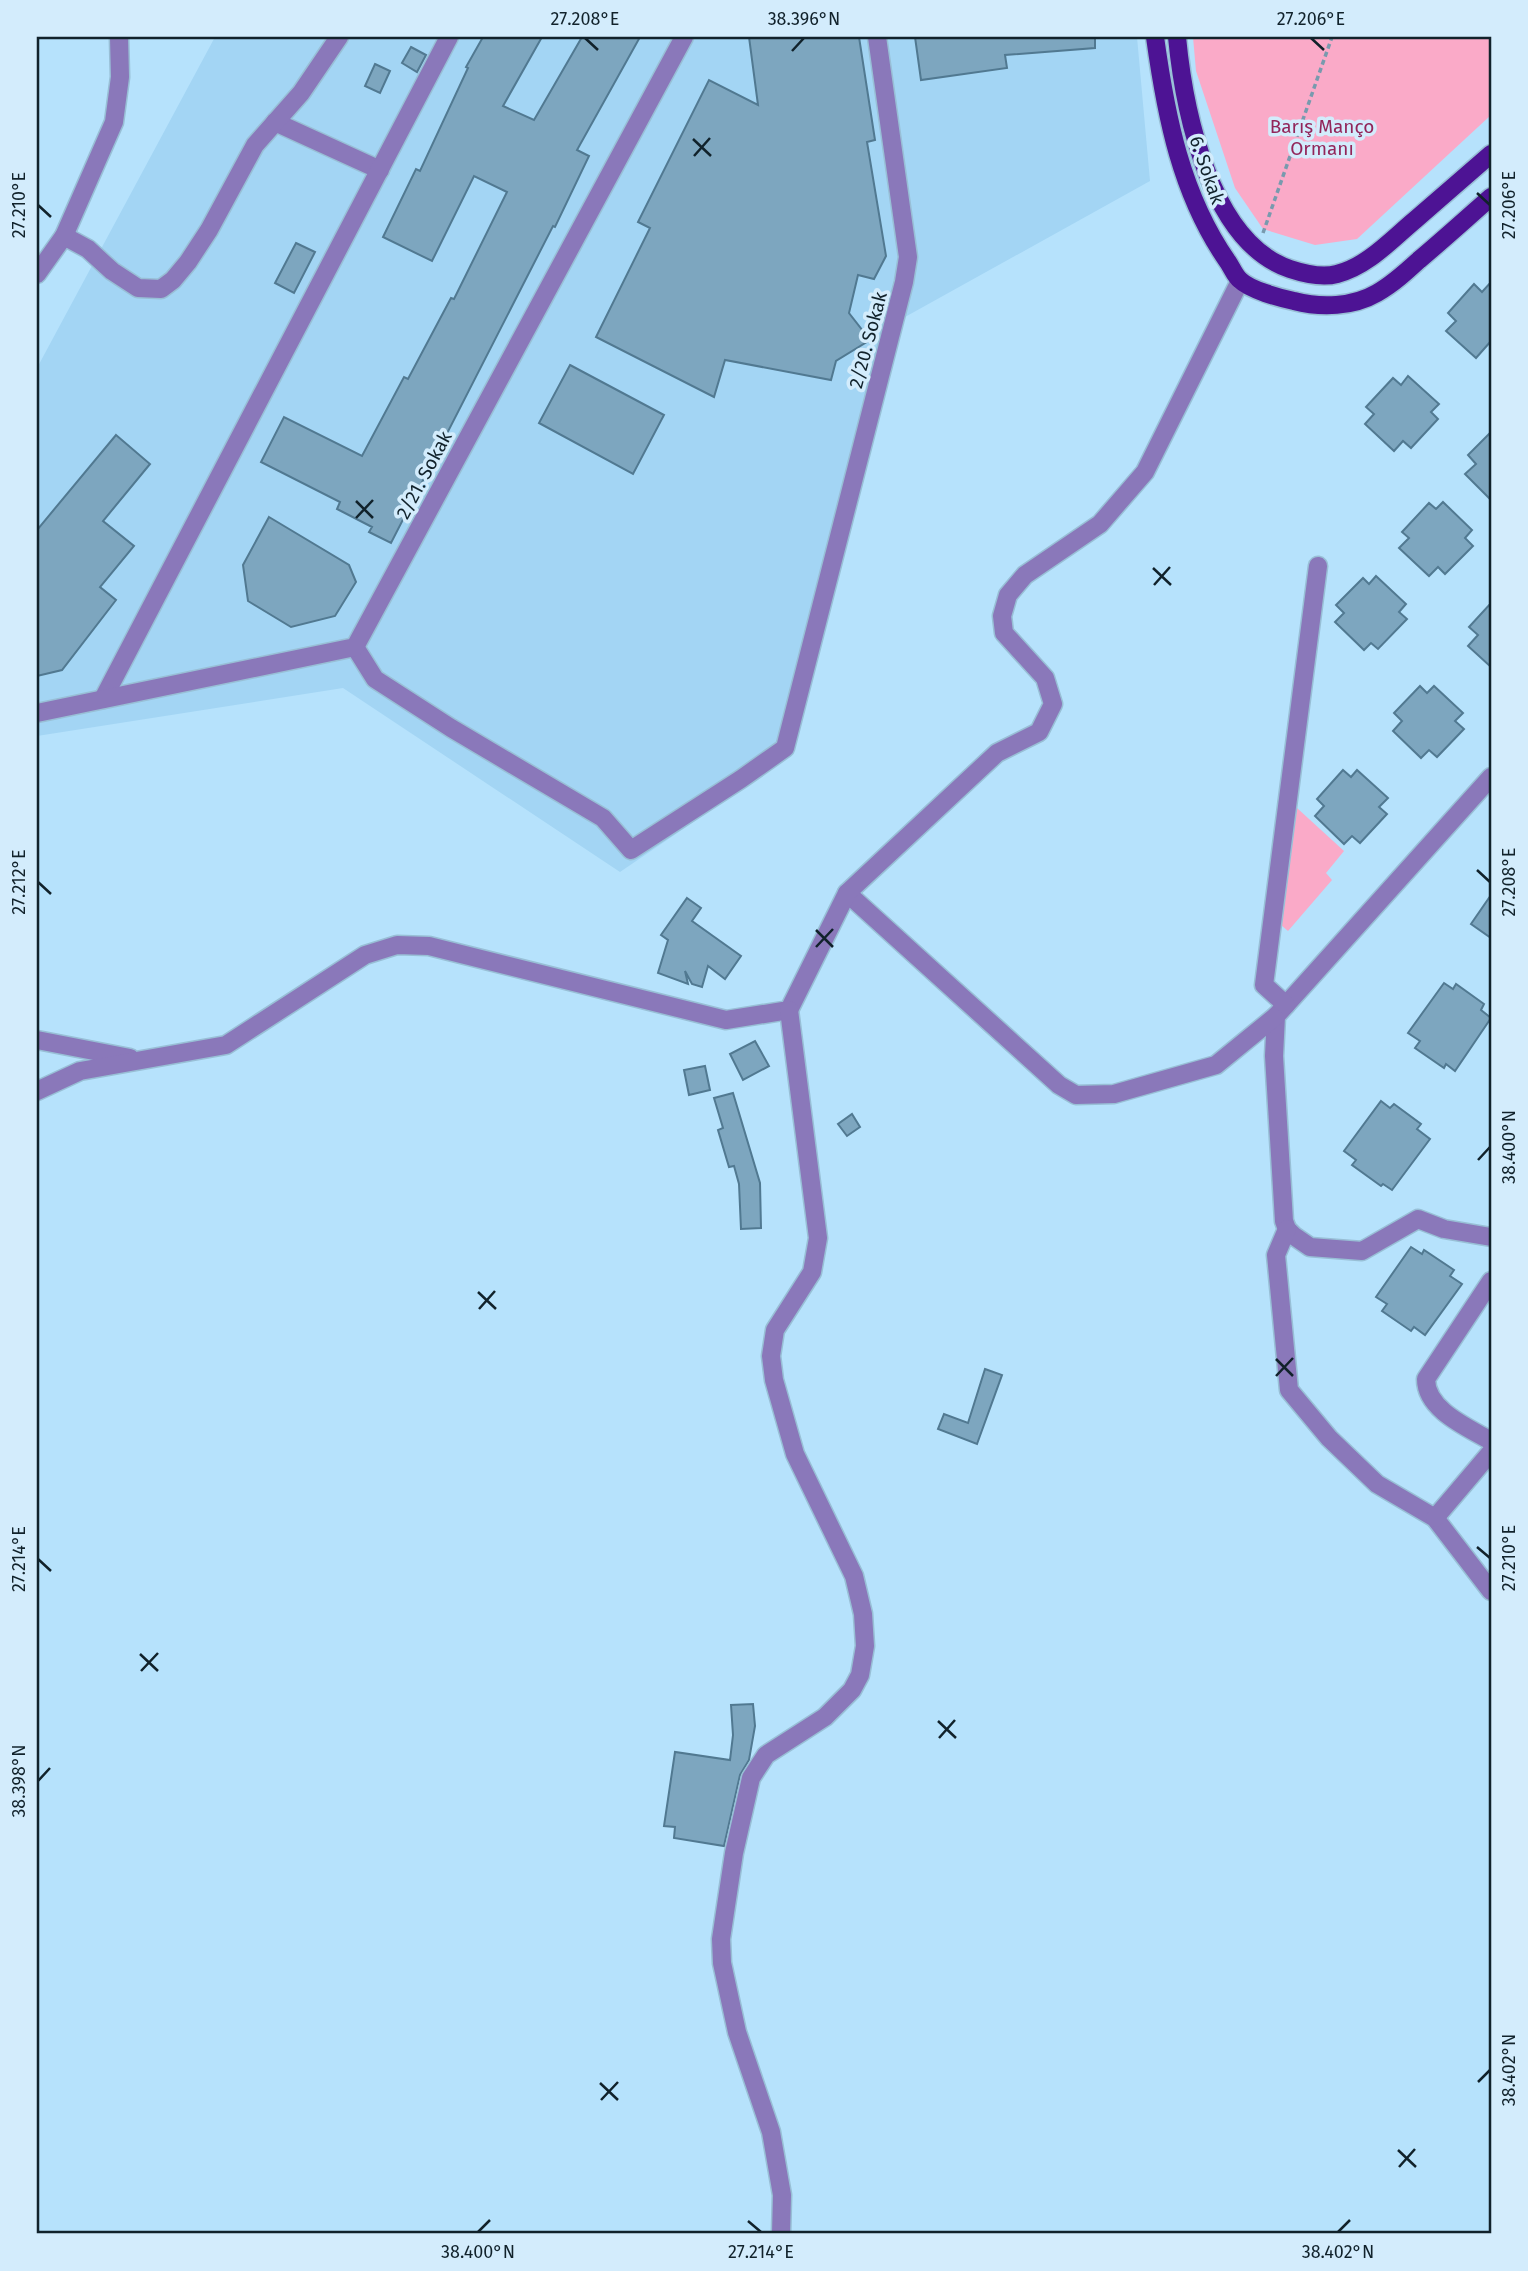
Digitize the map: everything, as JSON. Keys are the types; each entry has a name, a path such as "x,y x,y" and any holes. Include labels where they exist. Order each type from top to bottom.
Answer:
{"main road":[{"name":"6. Sokak","path":"1155,37 1160,80 1182,172 1212,238 1240,281"},
{"name":"6. Sokak","path":"1177,37 1184,97 1208,173 1235,225 1263,256"},
{"path":"1263,256 1302,273 1336,274 1352,268 1369,259 1491,154"},
{"path":"1240,281 1265,292 1307,304 1353,302 1376,294 1396,280 1491,197"}],"street":[{"path":"37,274 64,236 114,122 120,77 119,37"},
{"path":"64,236 88,249 112,271 138,288 161,289 173,280 188,262 255,145 301,93 339,37"},
{"path":"103,699 449,37"},
{"name":"2/21. Sokak","path":"355,647 684,37"},
{"name":"2/20. Sokak","path":"355,647 375,679 451,728 603,818 631,849 741,779 785,747 904,282 908,257 877,37"},
{"path":"275,122 380,170"},
{"path":"781,2234 782,2195 771,2132 737,2032 722,1963 721,1939 734,1853 751,1778 766,1755 825,1717 852,1690 860,1675 865,1646 863,1614 853,1576 795,1454 774,1380 771,1356 775,1330 812,1272 818,1238 789,1010 847,893 997,753 1040,732 1053,704 1045,678 1003,632 1002,616 1008,595 1025,575 1100,524 1144,472 1240,281"},
{"path":"1318,566 1264,985 1281,1010 1273,1056 1284,1221 1287,1229 1310,1247 1362,1251 1418,1219 1444,1229 1491,1237"},
{"path":"37,713 355,647"},
{"path":"847,893 1059,1085 1076,1095 1114,1094 1216,1065 1281,1010 1491,777"},
{"path":"37,1091 80,1071 226,1045 365,956 397,945 429,946 726,1020 789,1010"},
{"path":"37,1040 142,1060"},
{"path":"1287,1229 1276,1255 1289,1390 1329,1438 1377,1484 1435,1518 1491,1591"},
{"path":"1491,1281 1426,1379 1426,1388 1438,1408 1491,1441"},
{"path":"1435,1518 1491,1452"}],"path":[{"path":"1263,256 1332,37"}],"shaded area":[{"path":"215,37 1137,37 1150,181 896,322 789,757 620,872 343,688 37,736 37,368"}],"green space":[{"name":"Barış Manço Ormanı","path":"1193,37 1491,37 1491,115 1357,239 1315,245 1263,229 1235,188 1196,71"},
{"path":"1297,808 1344,851 1326,873 1332,880 1288,931 1281,925"}],"building":[{"path":"483,37 542,37 503,106 534,120 582,37 640,37 577,150 589,156 555,227 553,226 391,543 369,532 372,527 337,509 340,502 261,462 284,417 362,456 404,377 408,379 451,298 454,299 507,192 474,176 432,261 383,237 416,169 420,171 468,68 466,67"},
{"path":"749,37 859,37 875,140 867,142 886,256 874,279 858,275 849,313 870,340 836,361 831,380 725,360 714,397 596,337 650,228 638,222 709,80 758,105"},
{"path":"915,37 1095,37 1095,48 1005,55 1007,68 921,80"},
{"path":"411,47 426,55 417,72 402,63"},
{"path":"375,64 390,71 380,93 365,86"},
{"path":"296,243 315,252 294,293 275,283"},
{"path":"1491,282 1491,341 1476,358 1446,331 1456,321 1448,313 1474,284 1482,292"},
{"path":"570,365 664,415 633,474 539,423"},
{"path":"1408,376 1439,404 1431,412 1438,419 1411,448 1403,441 1394,451 1365,424 1374,414 1366,407 1393,378 1401,385"},
{"path":"1491,432 1491,500 1465,474 1476,464 1468,455"},
{"path":"116,435 150,464 103,521 134,546 100,587 116,600 62,670 37,676 37,530"},
{"path":"1443,502 1472,530 1465,538 1473,546 1445,574 1438,567 1429,576 1399,548 1409,538 1402,532 1429,503 1436,509"},
{"path":"269,517 349,565 356,582 335,616 291,627 248,601 243,565"},
{"path":"1376,576 1406,604 1399,612 1407,619 1378,649 1371,643 1364,650 1335,622 1344,613 1336,605 1363,578 1369,584"},
{"path":"1491,603 1491,667 1468,646 1478,635 1469,627"},
{"path":"1420,686 1427,693 1434,686 1463,713 1455,721 1464,729 1437,757 1429,750 1421,758 1393,731 1402,721 1394,713"},
{"path":"1343,770 1351,777 1357,770 1388,798 1379,807 1387,814 1360,843 1352,836 1344,844 1315,816 1324,806 1317,799"},
{"path":"1491,895 1491,938 1471,924"},
{"path":"687,898 701,908 692,921 741,956 725,979 708,966 702,987 692,984 685,971 688,984 658,973 668,940 661,935"},
{"path":"1444,983 1453,989 1456,984 1484,1004 1481,1010 1491,1018 1455,1071 1446,1064 1444,1068 1415,1048 1420,1041 1408,1033"},
{"path":"755,1041 769,1066 743,1080 730,1054"},
{"path":"705,1066 710,1090 689,1095 684,1070"},
{"path":"733,1093 760,1183 761,1228 741,1229 739,1184 734,1166 729,1167 718,1130 723,1128 714,1098"},
{"path":"1381,1101 1390,1108 1394,1104 1421,1124 1417,1129 1430,1139 1392,1190 1383,1184 1381,1186 1352,1165 1356,1160 1344,1151"},
{"path":"852,1114 860,1127 847,1136 838,1124"},
{"path":"1411,1247 1422,1254 1424,1250 1454,1270 1450,1276 1462,1284 1425,1335 1414,1327 1411,1331 1382,1311 1387,1304 1376,1297"},
{"path":"985,1369 1002,1375 977,1444 938,1429 944,1414 968,1423"},
{"path":"753,1704 755,1726 749,1760 740,1775 724,1846 674,1838 675,1827 664,1826 675,1752 730,1760 733,1735 731,1705"}]}
